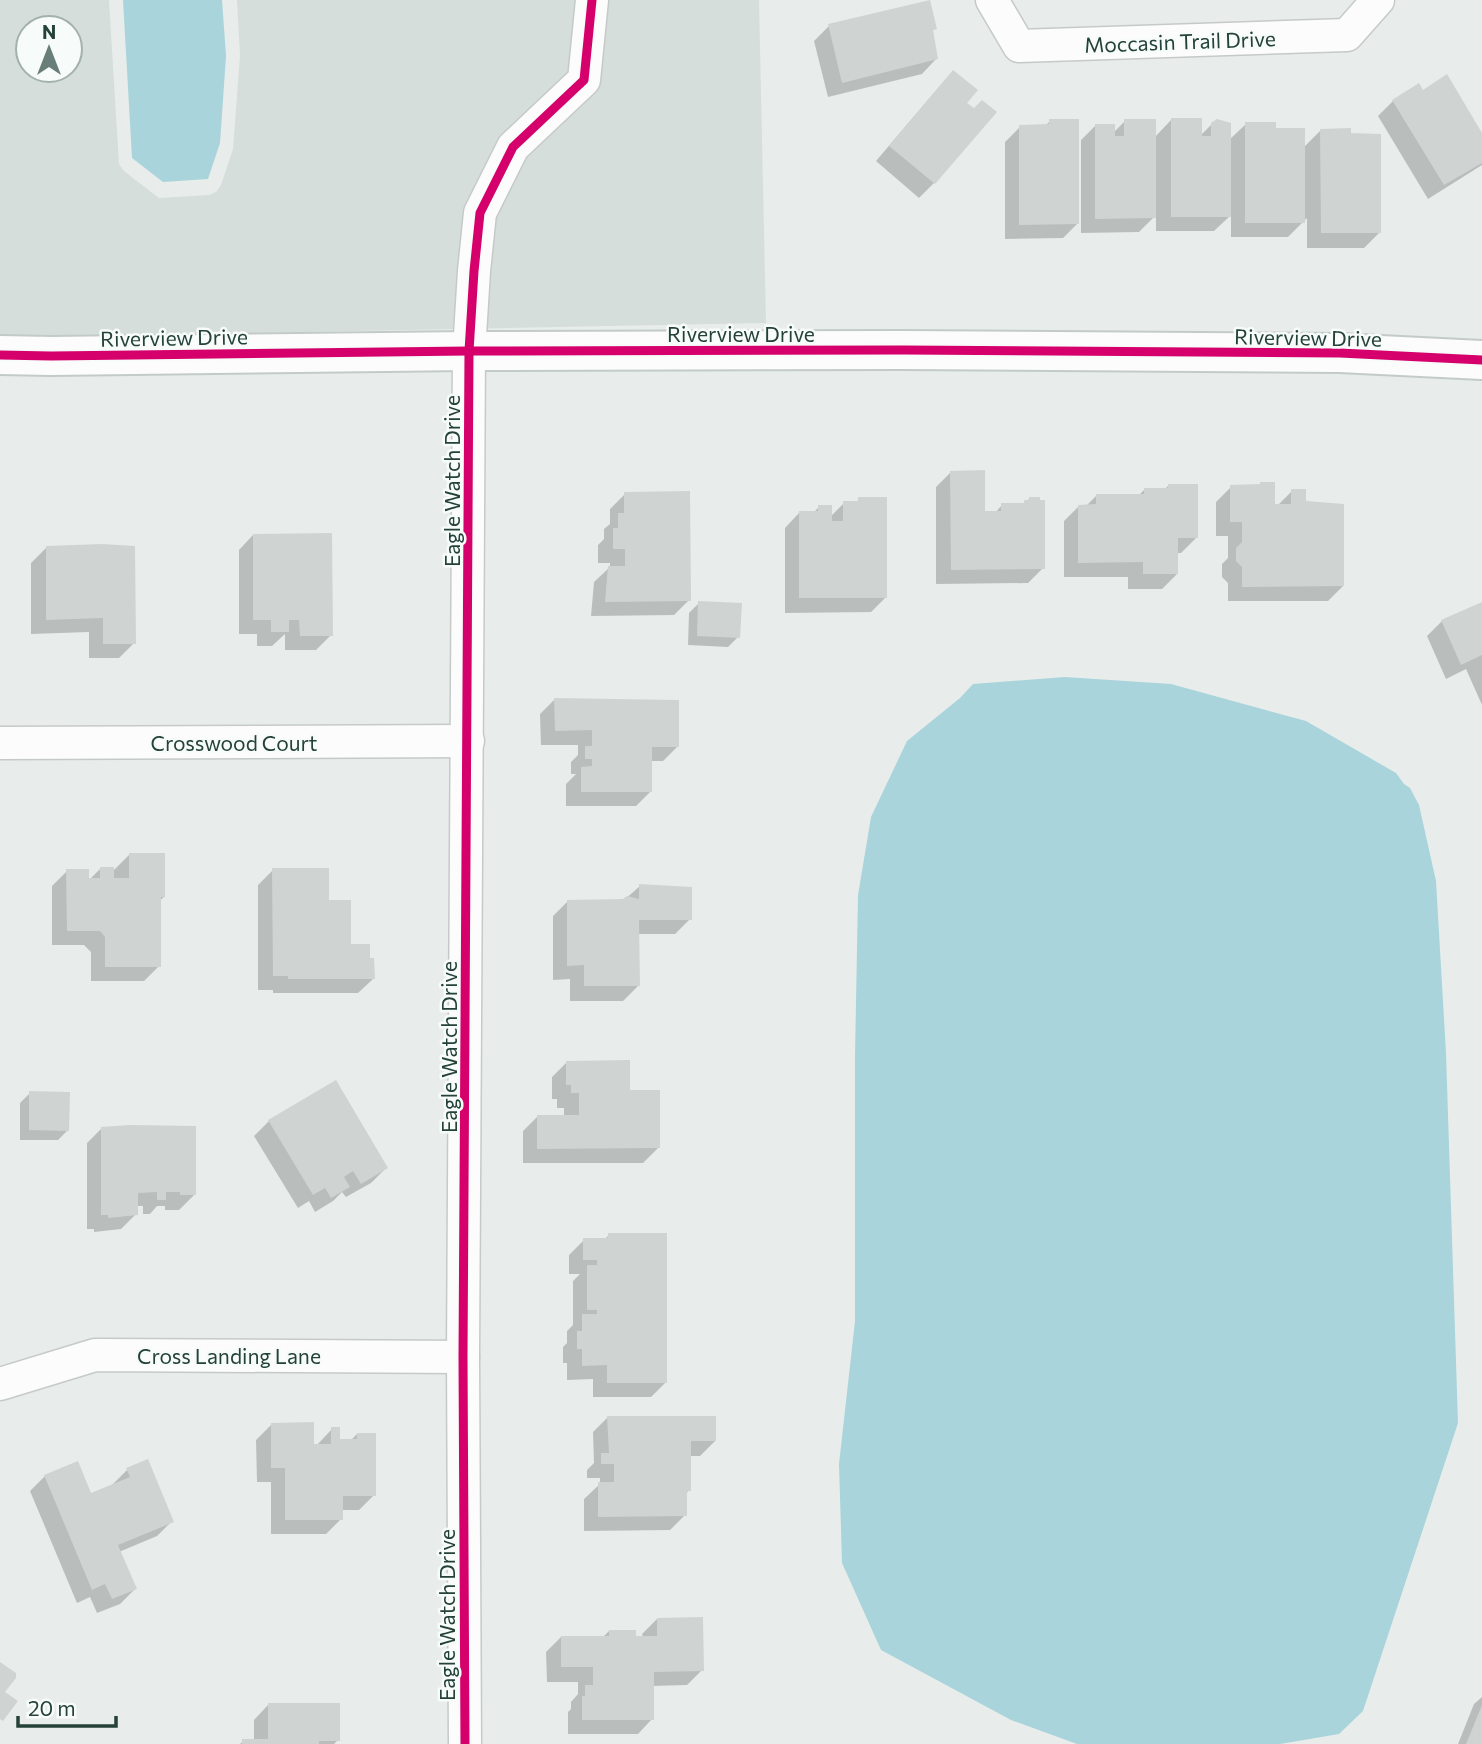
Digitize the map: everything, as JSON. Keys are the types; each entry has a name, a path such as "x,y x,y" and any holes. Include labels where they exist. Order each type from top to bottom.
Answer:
{"street":[{"name":"Eagle Watch Drive","path":"465,1744 463,1357 470,351 474,271 480,213 513,147 584,80 592,0"},
{"name":"Moccasin Trail Drive","path":"992,0 1019,46 1347,35 1378,0"},
{"name":"Riverview Drive","path":"0,355 903,350 1326,353 1482,360"},
{"name":"Crosswood Court","path":"0,743 468,741"},
{"name":"Cross Landing Lane","path":"0,1384 95,1355 463,1357"}],"shaded area":[{"path":"0,0 109,0 119,164 159,198 209,195 216,192 221,185 233,149 240,55 237,0 759,0 766,323 0,338"}],"water":[{"path":"123,0 222,0 226,56 220,143 208,179 163,182 132,158"},
{"path":"1065,677 1171,684 1306,721 1396,773 1410,788 1419,805 1436,881 1446,1053 1458,1423 1363,1711 1339,1734 1280,1744 1077,1744 1011,1720 881,1650 842,1563 839,1464 855,1321 858,895 871,817 907,741 973,684"}],"building":[{"path":"930,0 937,29 933,30 938,59 842,83 828,24"},
{"path":"953,70 978,90 967,103 974,108 982,100 997,112 935,184 889,146"},
{"path":"1447,74 1482,133 1482,163 1444,185 1392,100 1419,83 1423,90"},
{"path":"1171,118 1202,118 1202,136 1211,136 1211,123 1217,119 1231,123 1231,217 1171,217"},
{"path":"1049,119 1079,119 1079,224 1019,225 1019,125 1049,124"},
{"path":"1124,119 1156,119 1156,218 1095,219 1095,124 1115,124 1115,136 1124,136"},
{"path":"1245,122 1276,122 1276,128 1305,128 1305,223 1245,223"},
{"path":"1351,128 1351,133 1381,134 1381,233 1321,233 1320,129"},
{"path":"985,470 985,511 1001,511 1001,503 1024,503 1029,497 1045,500 1045,569 951,570 950,471"},
{"path":"1275,482 1275,504 1291,504 1291,489 1306,489 1306,501 1344,504 1344,586 1242,587 1242,567 1236,561 1236,548 1242,542 1242,522 1230,522 1230,485"},
{"path":"1168,484 1198,484 1198,538 1178,538 1178,574 1143,574 1143,562 1078,563 1078,505 1096,504 1096,494 1144,494 1144,488 1168,488"},
{"path":"690,491 691,601 605,602 608,566 625,566 625,549 613,549 613,528 618,528 618,513 624,513 624,492"},
{"path":"858,497 887,497 887,598 799,598 799,511 818,511 818,505 832,505 832,521 843,521 843,501 858,501"},
{"path":"332,533 333,636 300,636 299,620 289,620 289,632 271,632 271,620 253,620 253,534"},
{"path":"46,546 135,546 136,644 103,644 103,618 46,620"},
{"path":"698,601 742,603 740,638 697,636"},
{"path":"1482,602 1482,655 1461,665 1441,620"},
{"path":"554,698 679,700 679,747 652,747 652,792 581,792 581,767 592,766 592,759 585,759 585,746 592,746 592,730 555,731"},
{"path":"129,853 165,853 165,897 161,897 161,967 105,967 105,937 100,931 67,931 66,869 89,869 89,878 100,878 100,867 114,867 114,878 129,878"},
{"path":"272,868 329,868 329,900 351,900 351,944 370,944 375,979 288,979 288,976 273,976"},
{"path":"639,884 692,887 692,920 639,920 640,986 584,986 584,965 567,966 567,900 623,899 627,896 639,899"},
{"path":"630,1060 630,1090 660,1090 660,1148 537,1149 537,1115 579,1115 579,1093 571,1093 571,1085 566,1085 566,1061"},
{"path":"336,1080 388,1168 361,1184 353,1171 344,1177 350,1187 331,1198 325,1188 313,1195 268,1120"},
{"path":"29,1091 70,1092 69,1131 29,1130"},
{"path":"196,1126 196,1195 166,1192 166,1200 157,1200 157,1192 138,1193 138,1215 108,1218 108,1215 101,1215 101,1127"},
{"path":"608,1233 667,1233 667,1383 607,1383 607,1365 582,1366 582,1349 577,1349 577,1331 582,1331 582,1314 597,1314 597,1310 587,1310 587,1265 597,1265 597,1260 583,1260 583,1238 608,1238"},
{"path":"607,1416 716,1416 716,1441 691,1441 691,1491 687,1491 687,1516 598,1517 598,1482 614,1482 614,1464 601,1464 601,1453 609,1453"},
{"path":"314,1422 314,1444 331,1444 331,1427 340,1427 340,1439 357,1439 357,1433 376,1433 376,1496 343,1496 343,1520 285,1520 285,1468 271,1468 271,1423"},
{"path":"148,1459 174,1522 118,1545 137,1589 112,1599 105,1584 92,1590 44,1475 78,1461 91,1493 130,1477 126,1468"},
{"path":"703,1617 704,1671 654,1672 654,1720 582,1720 582,1696 585,1696 585,1685 593,1685 593,1667 561,1667 561,1636 609,1636 609,1630 636,1630 636,1636 657,1636 657,1618"},
{"path":"0,1662 16,1673 16,1678 5,1692 18,1701 3,1721 0,1719"},
{"path":"268,1703 340,1703 340,1741 319,1741 319,1744 242,1744 242,1739 268,1739"},
{"path":"1482,1705 1482,1744 1466,1744"}],"cycle path":[{"path":"465,1744 463,1357 469,351 474,271 480,213 513,147 584,80 592,0"},
{"path":"0,355 903,350 1340,353 1482,360"}]}
